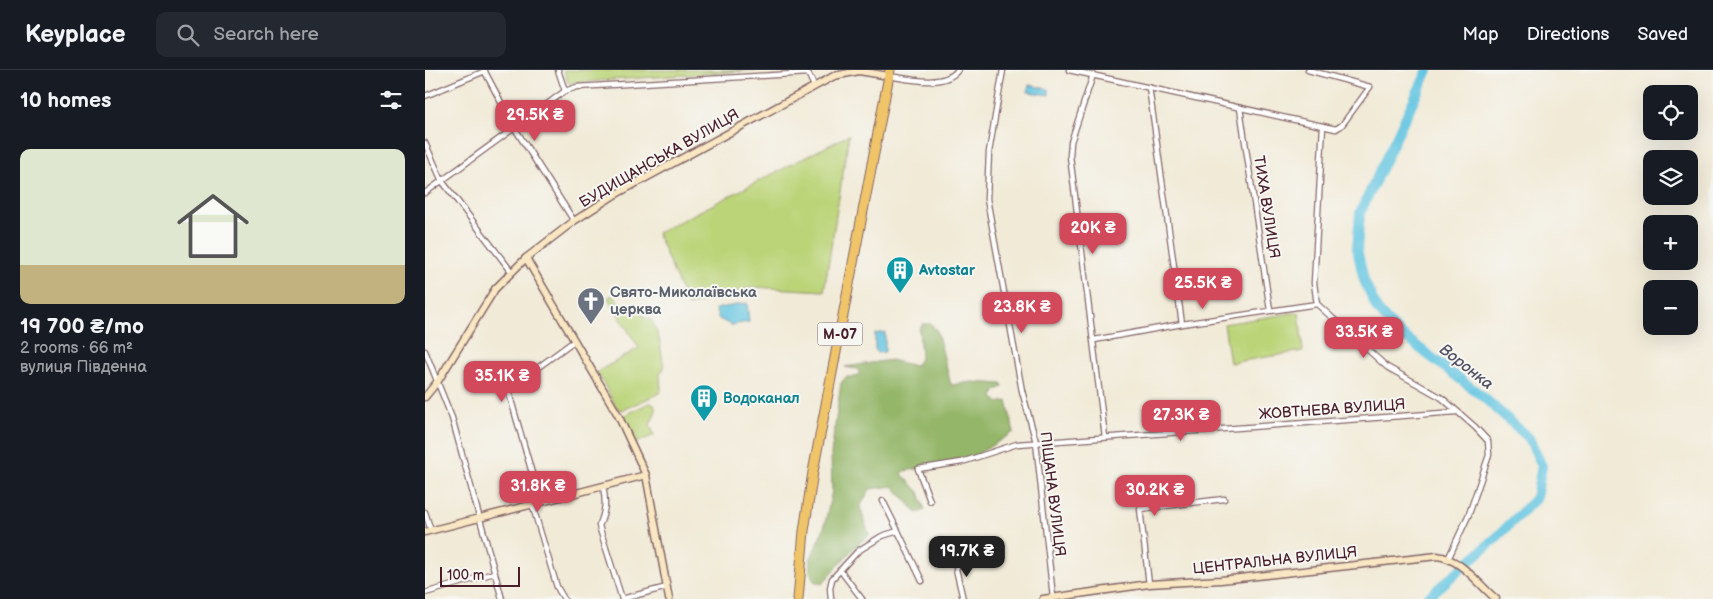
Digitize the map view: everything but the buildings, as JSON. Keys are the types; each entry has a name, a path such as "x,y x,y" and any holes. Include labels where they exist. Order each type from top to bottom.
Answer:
{"highway":[{"name":"М-07","path":"798,599 803,531 890,73"}],"street":[{"path":"557,70 565,91"},
{"path":"890,73 934,80 947,78 958,70"},
{"name":"ПІЩАНА ВУЛИЦЯ","path":"1003,70 989,152 987,198 1022,391 1036,442 1053,597"},
{"path":"1069,70 1336,129 1342,125 1370,87 1308,70"},
{"path":"425,96 484,71 514,127 574,221"},
{"name":"БУДИЩАНСЬКА ВУЛИЦЯ","path":"425,398 438,381 482,308 511,271 574,221 616,194 814,86 848,71 890,73"},
{"path":"425,194 565,91 577,87 809,73 814,86"},
{"path":"1093,75 1071,142 1070,156 1105,437"},
{"path":"1149,87 1182,324"},
{"name":"ТИХА ВУЛИЦЯ","path":"1240,108 1270,310"},
{"path":"1323,126 1314,283 1317,304 1387,366 1427,388 1484,436 1489,448 1469,514 1449,557 1496,599"},
{"path":"425,143 442,181 511,271"},
{"path":"526,258 618,415 646,476 669,599"},
{"path":"1094,340 1182,324 1317,304"},
{"path":"540,501 509,393 510,388 574,341"},
{"path":"425,351 438,381 461,448 502,599"},
{"name":"ЖОВТНЕВА ВУЛИЦЯ","path":"930,501 918,469 961,462 1009,446 1036,442 1456,412"},
{"path":"425,512 428,531 540,501 646,476"},
{"path":"603,486 605,507 599,526 623,599 667,587"},
{"path":"1149,584 1140,509 1224,499"},
{"path":"883,501 922,581"},
{"path":"532,504 555,579 565,599"},
{"path":"831,599 830,588 832,579 868,544 898,530"},
{"path":"962,556 956,569 963,599"},
{"name":"ЦЕНТРАЛЬНА ВУЛИЦЯ","path":"1043,599 1149,584 1221,580 1412,557 1449,557"},
{"path":"841,570 862,599"},
{"path":"425,593 495,573"}],"green space":[{"path":"564,70 758,70 568,83"},
{"path":"849,135 824,291 753,287 688,306 657,233"},
{"path":"612,295 627,310 635,305 643,316 652,321 659,338 664,368 660,374 661,390 658,394 622,410 617,408 597,372 639,348 608,298"},
{"path":"1299,312 1303,351 1230,363 1224,324"},
{"path":"923,324 931,324 937,331 951,385 972,382 1002,384 1003,387 995,391 993,397 998,403 1007,401 1014,432 966,461 904,471 902,474 919,492 925,510 917,513 893,486 870,489 860,507 869,535 854,548 822,584 814,581 810,572 810,560 824,528 832,491 831,454 841,383 846,377 855,377 860,373 857,369 845,367 891,360 915,366 921,357 919,329"},
{"path":"649,403 654,404 656,410 650,425 654,435 636,443 624,418 625,415"}],"water":[{"path":"1029,85 1049,89 1049,95 1028,92"},
{"path":"747,303 749,322 731,325 719,319 715,309"},
{"path":"885,332 885,352 877,353 875,349 875,334"}],"waterway":[{"name":"Воронка","path":"1426,599 1495,539 1536,498 1542,466 1529,438 1481,395 1397,331 1377,309 1364,280 1357,249 1360,213 1428,70"}],"place":[{"name":"Avtostar","path":"900,294"},
{"name":"Свято-Миколаївська церква","path":"591,325"},
{"name":"Водоканал","path":"704,422"}]}
